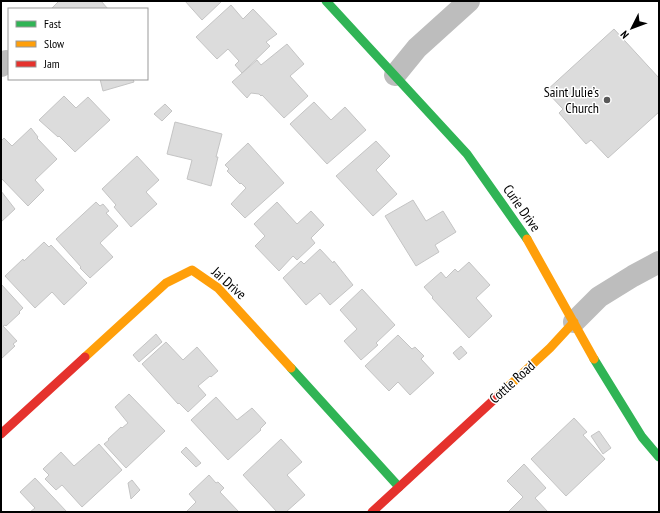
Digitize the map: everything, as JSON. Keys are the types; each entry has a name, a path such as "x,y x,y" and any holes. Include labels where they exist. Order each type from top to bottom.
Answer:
{"street":[{"name":"Curie Drive","path":"326,1 467,154 524,235 593,357 642,437 659,457"},
{"path":"395,75 417,48 469,1"},
{"name":"Cottle Road","path":"372,512 550,348 599,297 659,262"},
{"name":"Jai Drive","path":"1,434 166,283 192,270 218,288 399,487"}],"building":[{"path":"59,1 101,1 107,8 52,8"},
{"path":"185,1 222,1 202,20"},
{"path":"231,5 243,19 253,9 277,34 266,42 270,46 242,73 235,65 239,61 228,49 217,59 196,37"},
{"name":"Saint Julie’s Church","path":"614,29 659,78 659,112 608,158 591,140 586,144 559,113 563,109 546,91"},
{"path":"287,44 304,64 290,76 308,96 284,118 262,95 251,93 247,98 232,82 257,60 261,65"},
{"path":"100,80 133,80 134,82 103,91"},
{"path":"64,96 76,108 88,97 110,120 75,152 59,136 58,137 39,120"},
{"path":"314,102 331,120 345,107 366,130 327,164 290,124"},
{"path":"165,104 172,111 162,121 154,114"},
{"path":"175,122 222,134 211,186 187,179 192,160 167,154"},
{"path":"31,128 38,137 37,138 57,159 35,180 44,190 28,206 1,178 1,141 4,138 12,146"},
{"path":"376,141 390,156 376,170 397,194 373,216 336,176"},
{"path":"248,143 284,183 245,218 231,204 246,188 227,171 229,169 225,165"},
{"path":"137,156 159,180 146,192 157,204 131,227 114,207 116,205 102,189"},
{"path":"1,191 15,209 1,222"},
{"path":"413,200 426,221 443,211 456,232 435,245 439,252 416,266 385,216"},
{"path":"96,202 100,206 103,204 109,211 106,213 118,226 100,243 113,257 90,278 56,239"},
{"path":"277,202 297,224 311,211 324,225 311,238 315,243 297,260 293,256 279,271 255,246 265,236 254,224"},
{"path":"44,242 49,247 51,245 87,283 64,305 52,292 35,308 5,276"},
{"path":"320,249 333,263 334,261 353,285 330,305 320,293 306,305 283,278 301,261 304,264"},
{"path":"469,262 490,285 476,298 492,316 469,338 432,298 433,297 424,287 441,272 446,278 455,269 458,272"},
{"path":"1,284 23,308 19,312 20,313 6,326 3,326 17,341 13,344 15,346 1,359"},
{"path":"362,289 395,325 376,343 378,345 361,360 344,341 357,329 340,310"},
{"path":"156,334 162,342 139,362 133,355"},
{"path":"398,335 412,349 415,347 424,356 421,359 434,373 410,395 398,382 389,391 365,366"},
{"path":"166,342 183,360 197,347 218,371 198,386 206,395 188,412 179,403 178,404 142,364"},
{"path":"461,346 467,353 459,360 453,353"},
{"path":"129,394 165,431 126,468 104,444 121,427 122,428 128,423 115,407"},
{"path":"216,397 237,420 252,408 266,423 260,429 261,430 228,460 191,420"},
{"path":"574,418 587,432 583,435 605,459 566,496 531,459"},
{"path":"599,431 611,448 603,454 591,436"},
{"path":"281,439 302,462 287,475 305,495 286,512 277,512 243,475"},
{"path":"99,444 122,470 82,507 62,485 56,490 45,479 49,475 43,469 61,452 74,466"},
{"path":"186,447 201,463 196,467 181,452"},
{"path":"524,464 546,488 535,498 548,512 508,512 523,497 507,481"},
{"path":"209,475 216,483 218,482 224,488 220,492 239,512 186,512 196,502 189,494"},
{"path":"35,478 67,512 30,512 35,508 20,492"},
{"path":"132,480 140,490 131,499 128,483"}],"traffic: fast":[{"path":"326,1 467,154 527,239"},
{"path":"594,359 642,437 659,457"},
{"path":"291,368 399,487"}],"traffic: slow":[{"path":"527,239 594,359"},
{"path":"85,357 166,283 192,270 218,288 291,368"},
{"path":"498,396 550,348 574,322"}],"traffic: jam":[{"path":"1,434 85,357"},
{"path":"372,512 498,396"}],"place":[{"name":"Saint Julie’s Church","path":"607,100"}]}
